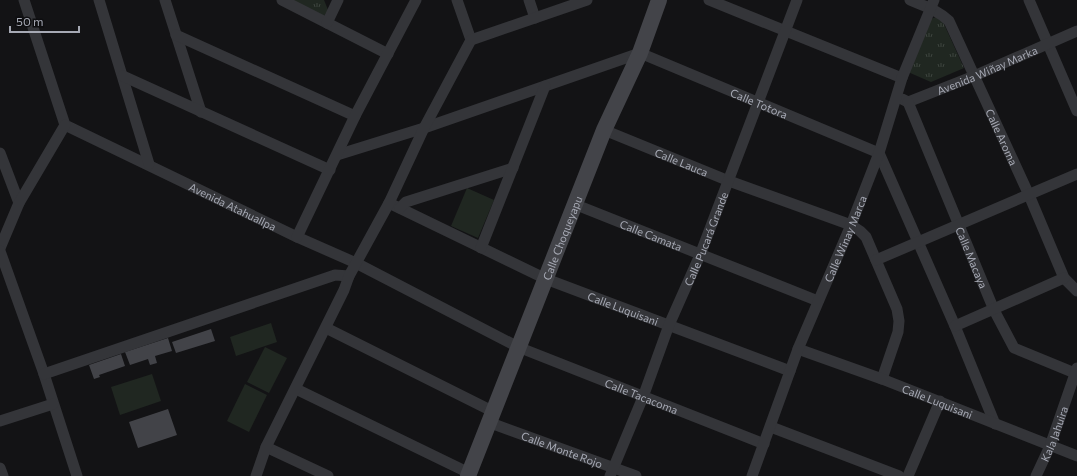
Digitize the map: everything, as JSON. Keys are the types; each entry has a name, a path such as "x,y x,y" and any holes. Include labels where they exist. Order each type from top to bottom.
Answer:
{"street":[{"path":"24,0 65,125 19,203 0,250 44,374 77,476"},
{"path":"99,0 149,164"},
{"path":"165,0 201,112"},
{"path":"282,0 388,54"},
{"path":"327,23 338,0"},
{"path":"297,237 336,155 416,0"},
{"path":"457,0 471,40"},
{"path":"529,0 535,18"},
{"path":"256,476 266,447 326,328 349,276 389,204 424,128 471,40 585,0"},
{"name":"Calle Choqueyapu","path":"468,474 546,279 574,204 604,130 640,53 659,0"},
{"path":"709,0 902,78"},
{"name":"Calle Pucará Grande","path":"612,472 643,397 669,325 700,255 797,0"},
{"name":"Calle Aroma","path":"910,0 932,4 949,22 1029,195 1064,278 1077,291"},
{"path":"1029,0 1077,111"},
{"name":"Calle Winay Marca","path":"752,476 798,349 851,225 879,153 902,78 932,4"},
{"name":"Avenida Wiñay Marka","path":"908,102 974,76 1077,31"},
{"path":"176,35 356,116"},
{"path":"336,155 424,128 640,53"},
{"name":"Calle Totora","path":"640,53 879,153"},
{"path":"123,76 330,170"},
{"path":"481,248 545,86"},
{"path":"897,97 908,102"},
{"name":"Calle Macaya","path":"908,102 994,310 1014,348 1076,372"},
{"name":"Avenida Atahuallpa","path":"65,125 149,164 297,237 356,263 518,347"},
{"name":"Calle Lauca","path":"604,130 729,181 851,225"},
{"path":"879,153 955,326 995,424"},
{"path":"0,154 19,203"},
{"path":"400,208 406,202 513,168"},
{"path":"876,260 1077,174"},
{"name":"Calle Luquisani","path":"389,204 546,279 790,371"},
{"name":"Calle Camata","path":"574,204 818,301"},
{"path":"851,225 860,231 866,238 897,309 899,321 898,332 882,378"},
{"path":"44,374 335,275 349,276"},
{"path":"955,326 1064,278"},
{"name":"Calle Monte Rojo","path":"326,328 490,417 612,472 636,476"},
{"name":"Calle Tacacoma","path":"518,347 764,444"},
{"name":"Calle Luquisani","path":"798,349 882,378 1077,456"},
{"name":"Kala Jahuira","path":"1036,476 1050,446 1076,372"},
{"path":"296,389 468,474"},
{"path":"908,476 940,401"},
{"path":"0,420 53,404"},
{"path":"771,427 899,476"},
{"path":"266,447 326,475"},
{"path":"0,468 3,476"}],"green space":[{"path":"292,0 324,0 328,10 324,16"},
{"path":"936,17 943,22 964,68 931,82 908,72 931,19"},
{"path":"467,188 494,200 478,238 451,226"},
{"path":"271,323 277,342 236,356 230,337"},
{"path":"265,347 287,358 269,393 247,382"},
{"path":"152,374 161,401 120,415 111,387"},
{"path":"245,384 267,395 249,432 227,421"}],"building":[{"path":"211,329 215,341 176,353 172,342"},
{"path":"168,338 172,351 155,356 157,363 150,365 148,359 130,365 125,352"},
{"path":"121,354 125,366 99,375 100,377 94,379 89,365"},
{"path":"168,409 177,435 138,448 129,422"}]}
